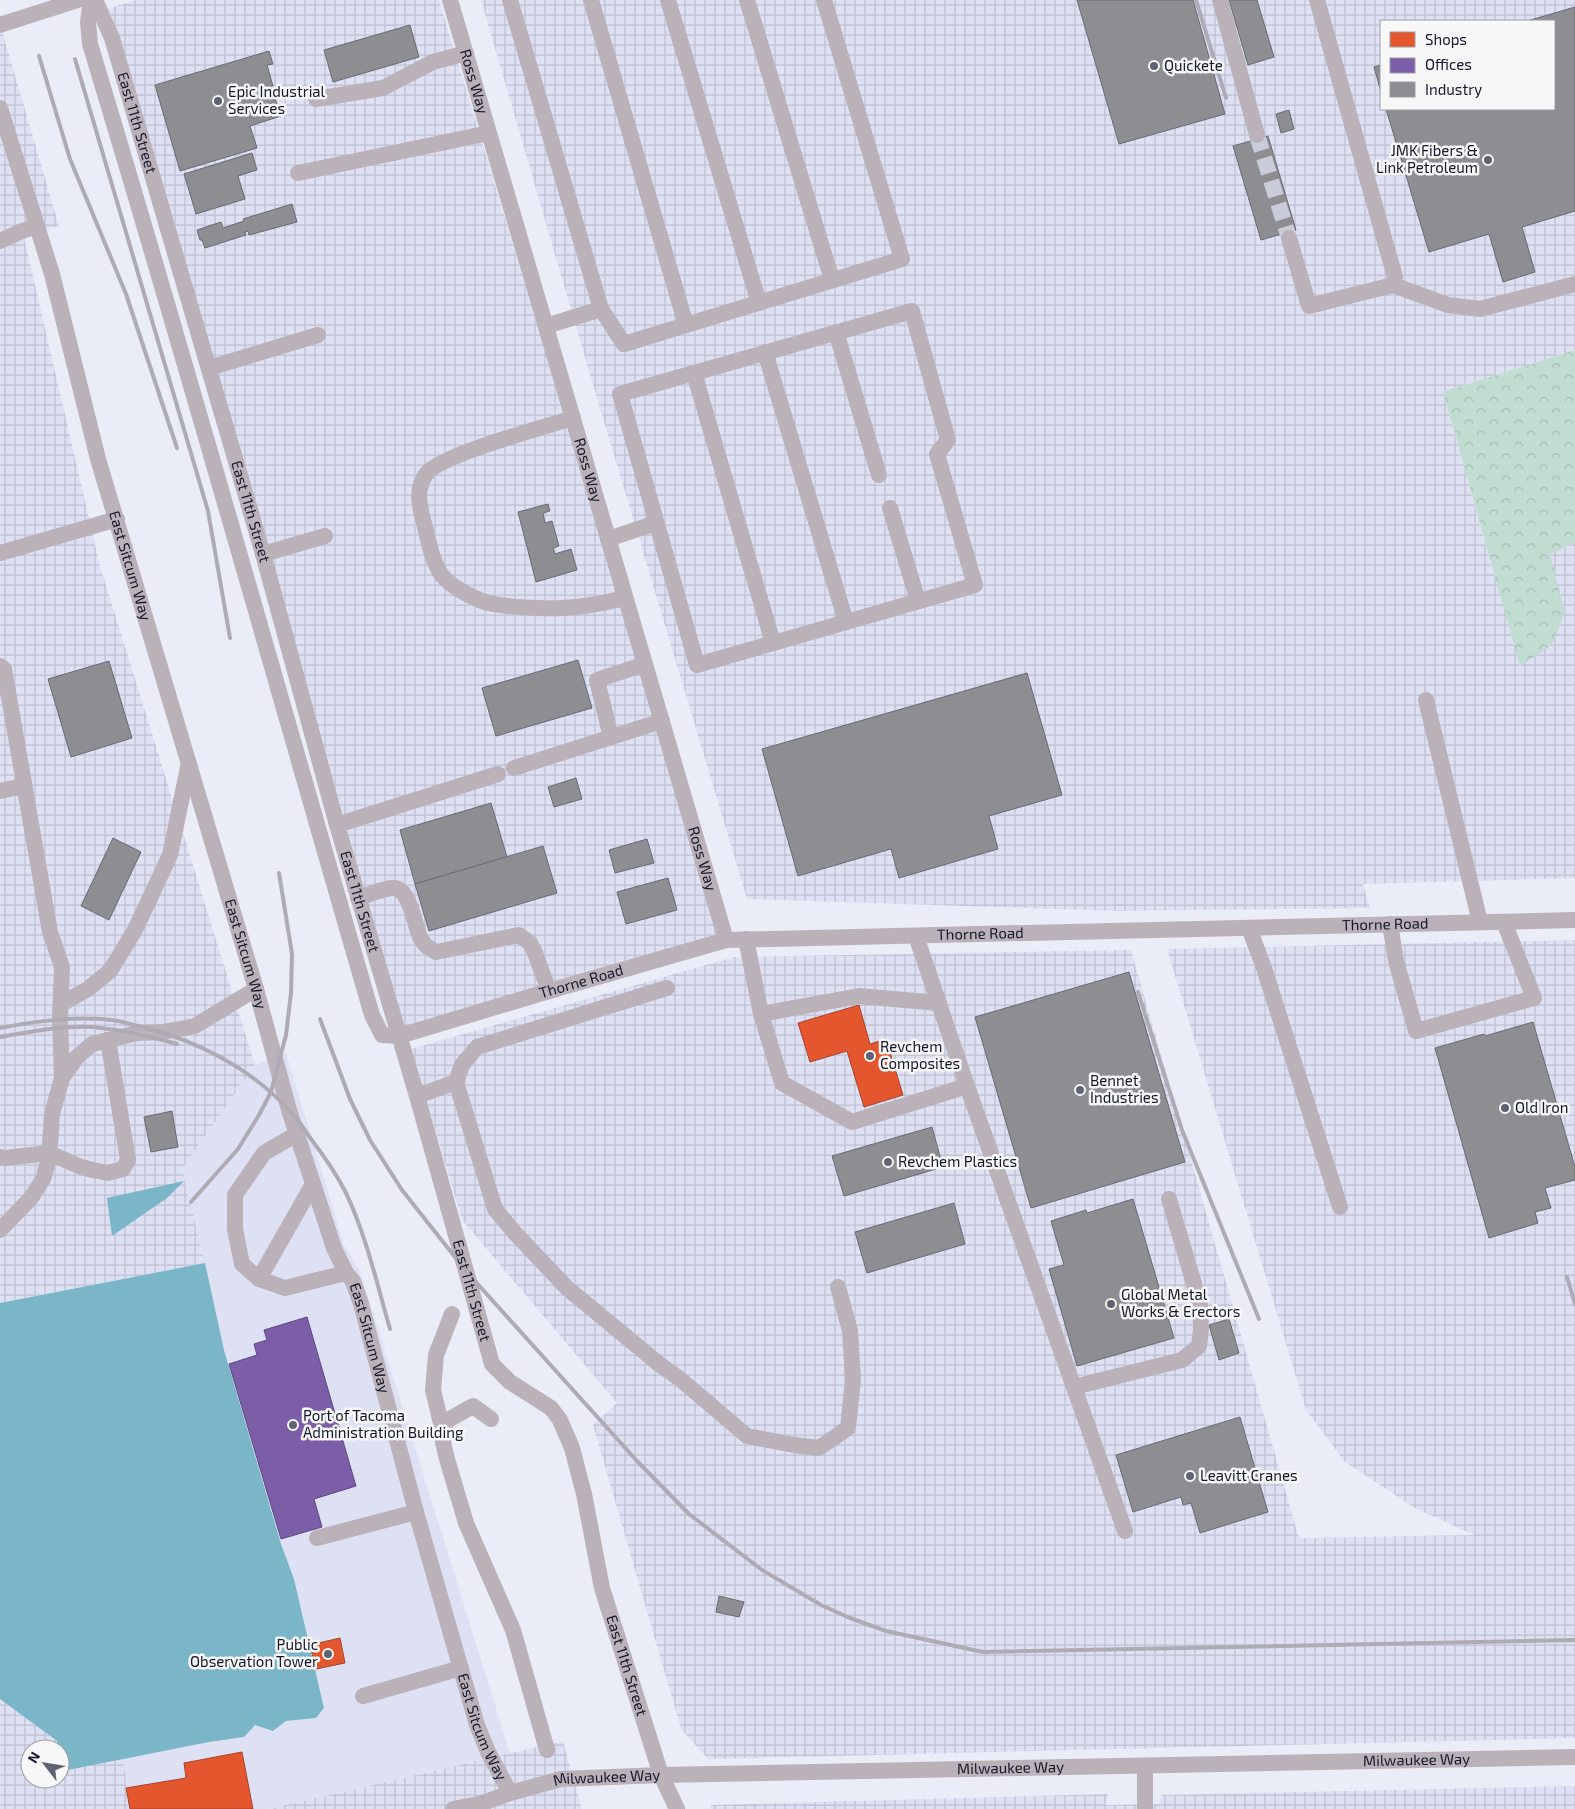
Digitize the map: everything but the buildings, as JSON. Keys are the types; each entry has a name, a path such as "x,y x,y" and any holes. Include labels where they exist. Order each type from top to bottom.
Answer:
{"street":[{"path":"0,25 78,0"},
{"path":"93,0 88,22 90,44 254,598 372,1015 382,1035 399,1036"},
{"name":"East 11th Street","path":"93,0 112,38 209,368 263,554 337,825 417,1096 492,1364 510,1382 551,1408 560,1420 572,1448 584,1494 602,1588 661,1775 677,1809"},
{"name":"Ross Way","path":"450,0 726,940"},
{"path":"510,0 601,309 624,344 902,259 824,0"},
{"path":"591,0 686,325"},
{"path":"668,0 759,303"},
{"path":"748,0 832,280"},
{"path":"1220,0 1257,135"},
{"path":"1317,0 1395,277 1392,285"},
{"path":"316,99 382,88 433,62 466,53"},
{"name":"East Sitcum Way","path":"0,108 52,274 98,458 256,989 297,1134 334,1248 361,1304 416,1512 477,1725 488,1752 510,1793"},
{"path":"298,173 489,133"},
{"path":"0,241 37,226"},
{"path":"1289,238 1309,306 1392,285 1448,305 1480,309 1575,284"},
{"path":"546,326 601,309"},
{"path":"912,311 948,440 938,454 975,585 698,666 620,394 836,332 912,311"},
{"path":"836,332 879,475"},
{"path":"209,368 318,335"},
{"path":"765,352 846,622"},
{"path":"694,373 774,643"},
{"path":"573,418 444,461 428,472 420,486 419,505 433,559 442,575 460,589 484,602 561,608 626,598"},
{"path":"890,508 918,601"},
{"path":"0,554 117,519"},
{"path":"608,539 656,523"},
{"path":"263,554 324,536"},
{"path":"612,737 597,680 645,664"},
{"path":"0,666 4,669 50,932 62,966 62,1078 52,1114 49,1159 43,1179 30,1198 0,1230"},
{"path":"1426,700 1480,922"},
{"path":"514,768 662,722"},
{"path":"61,1004 88,989 110,971 135,930 170,856 188,762"},
{"path":"337,825 498,774"},
{"path":"0,792 24,786"},
{"path":"358,898 394,888 403,891 420,938 426,946 436,952 519,935 530,943 549,991"},
{"name":"Thorne Road","path":"399,1036 726,940 1575,920"},
{"path":"1390,924 1396,961 1416,1031 1534,998 1504,922"},
{"path":"1249,928 1264,968 1340,1207"},
{"path":"916,936 967,1086 1125,1531"},
{"path":"746,939 761,1014 782,1082 852,1122 967,1086"},
{"path":"667,988 477,1047 462,1065 456,1082 495,1209 566,1288 680,1379 747,1436 794,1446 819,1448 848,1428 853,1379 850,1332 838,1286"},
{"path":"62,1078 77,1057 92,1044 137,1033 163,1032 195,1026 256,989"},
{"path":"761,1014 860,996 939,1003"},
{"path":"0,1157 50,1153 81,1167 108,1173 123,1169 128,1160 108,1040"},
{"path":"417,1096 456,1082"},
{"path":"297,1134 264,1153 235,1195 235,1229 242,1264 259,1279 284,1288 346,1273"},
{"path":"259,1279 313,1184"},
{"path":"1074,1387 1182,1360 1199,1346 1201,1329 1200,1304 1169,1198"},
{"name":"East 11th Street","path":"452,1314 436,1354 433,1390 443,1432 446,1459 466,1523 513,1630 547,1750"},
{"path":"443,1432 448,1420 473,1406 491,1419"},
{"path":"317,1538 416,1512"},
{"path":"363,1696 461,1668"},
{"name":"Milwaukee Way","path":"453,1809 483,1803 510,1793 561,1779 661,1775 1575,1757"},
{"path":"1145,1766 1145,1809"}],"shaded area":[{"path":"137,0 439,0 721,933 404,1029 96,12"},
{"path":"481,0 1575,0 1575,350 1443,392 1494,575 1575,543 1575,878 1363,884 1370,908 1118,911 747,899 591,378"},
{"path":"0,24 59,226 24,237 100,566 255,1065 182,1169 205,1263 0,1303"},
{"path":"1575,940 1575,1738 708,1759 681,1729 593,1425 617,1403 462,1220 411,1049 734,957 1131,950 1299,1538 1474,1535 1415,1508 1345,1462 1306,1410 1167,949"},
{"path":"286,1053 344,1245 361,1274 510,1753 269,1809 130,1809 123,1759 243,1737 255,1725 273,1731 286,1721 316,1718 310,1645 294,1579 281,1544 224,1350 182,1169 255,1065"},
{"path":"0,1699 54,1739 20,1739 20,1789 70,1789 70,1770 123,1759 130,1809 0,1809"},
{"path":"563,1741 582,1809 269,1809"},
{"path":"1575,1786 1575,1809 711,1809 711,1805 1108,1794 1106,1805 1159,1804 1162,1795"}],"green space":[{"path":"1575,350 1575,543 1550,554 1565,612 1552,645 1520,666 1443,392"}],"water":[{"path":"184,1181 167,1198 112,1236 107,1198"},
{"path":"205,1263 224,1350 281,1544 294,1579 324,1708 316,1718 286,1721 273,1731 255,1725 244,1737 209,1742 70,1770 70,1739 54,1739 0,1699 0,1303"}],"tunnel":[{"path":"1257,135 1289,238"}],"railway":[{"path":"1196,0 1226,98"},
{"path":"39,56 70,159 126,294 177,448"},
{"path":"75,59 208,511 230,638"},
{"path":"191,1202 238,1149 271,1092 286,1035 291,993 292,954 279,873"},
{"path":"1138,992 1182,1130 1259,1319"},
{"path":"0,1028 42,1021 70,1019 120,1021 162,1033 202,1048 221,1057 257,1081 273,1094 294,1116 325,1158 342,1186 353,1209 365,1243 390,1329"},
{"path":"320,1019 350,1099 370,1140 402,1190 466,1271 637,1461 689,1514 762,1570 821,1605 886,1631 983,1652 1575,1640"},
{"path":"0,1037 58,1028 93,1027 156,1038 177,1044"},
{"path":"1567,1277 1575,1304"}],"place":[{"name":"Quickete","path":"1154,66"},
{"name":"Epic Industrial Services","path":"218,101"},
{"name":"JMK Fibers & Link Petroleum","path":"1488,160"},
{"name":"Revchem Composites","path":"870,1056"},
{"name":"Bennet Industries","path":"1080,1090"},
{"name":"Old Iron","path":"1505,1108"},
{"name":"Revchem Plastics","path":"888,1162"},
{"name":"Global Metal Works & Erectors","path":"1111,1304"},
{"name":"Port of Tacoma Administration Building","path":"293,1425"},
{"name":"Leavitt Cranes","path":"1190,1476"},
{"name":"Public Observation Tower","path":"328,1654"}]}
